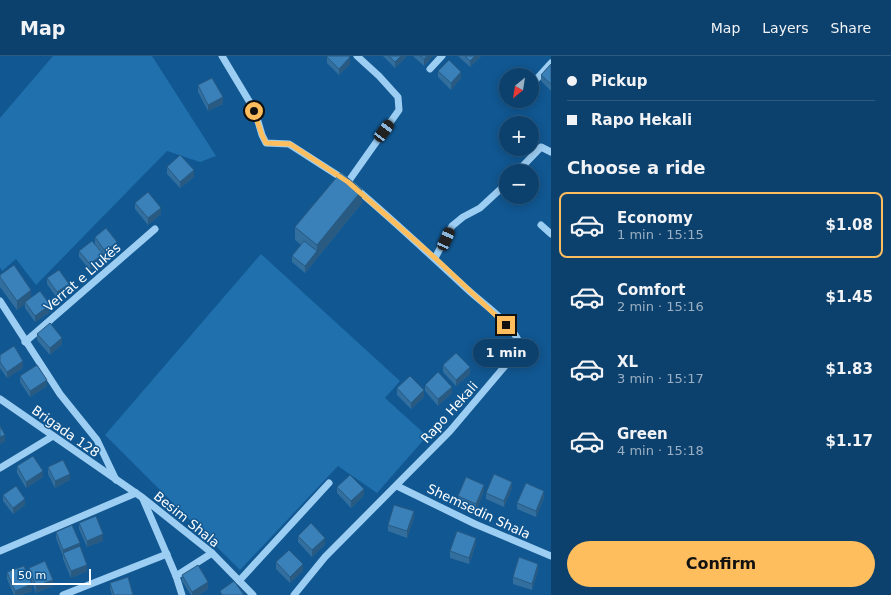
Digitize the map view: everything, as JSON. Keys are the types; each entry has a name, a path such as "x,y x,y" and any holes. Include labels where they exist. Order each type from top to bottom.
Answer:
{"street":[{"name":"Rapo Hekali","path":"222,56 254,111 266,143 290,144 348,182 435,258 516,335 520,344 505,366 477,400 397,486 368,512 326,557 294,595"},
{"path":"348,182 399,110 398,97 379,76 357,56"},
{"path":"430,69 442,56"},
{"path":"539,76 551,63"},
{"path":"525,164 541,147 551,152"},
{"path":"435,258 452,226 462,218 480,208 499,190"},
{"path":"541,225 551,234"},
{"name":"Verrat e Llukës","path":"25,342 155,229"},
{"path":"0,301 25,342 60,394 97,440 116,480"},
{"name":"Brigada 128","path":"1,401 116,480"},
{"path":"0,468 54,436"},
{"name":"Besim Shala","path":"116,480 136,493 212,553 253,595"},
{"path":"239,581 329,483"},
{"name":"Shemsedin Shala","path":"397,486 475,524 551,556"},
{"path":"0,551 136,493"},
{"path":"142,498 167,554 182,595"},
{"path":"176,576 212,553"},
{"path":"63,595 167,554"}],"shaded area":[{"path":"53,56 152,56 216,156 200,162 167,151 36,285 16,259 2,271 0,267 0,118"},
{"path":"261,254 400,381 385,398 427,436 377,493 338,466 240,570 105,435"}],"building":[{"path":"327,56 349,56 350,57 339,69"},
{"path":"389,56 401,56 395,62"},
{"path":"420,56 427,56 424,59"},
{"path":"465,56 475,56 470,61"},
{"path":"449,60 461,72 451,83 438,71"},
{"path":"551,64 551,84 541,75"},
{"path":"212,78 223,97 208,105 198,85"},
{"path":"180,155 194,170 180,182 167,167"},
{"path":"341,172 362,190 317,245 295,227"},
{"path":"148,192 161,208 148,218 135,203"},
{"path":"106,228 117,242 105,251 95,237"},
{"path":"92,241 103,254 90,264 79,251"},
{"path":"304,241 317,251 305,266 292,256"},
{"path":"14,265 31,290 17,301 0,277 0,275"},
{"path":"59,270 69,284 57,292 47,278"},
{"path":"40,291 50,305 35,316 25,302"},
{"path":"50,323 62,338 50,348 37,334"},
{"path":"14,346 23,361 7,372 0,362 0,355"},
{"path":"456,353 470,367 456,380 443,365"},
{"path":"37,365 47,380 30,391 20,376"},
{"path":"438,372 452,387 438,399 425,385"},
{"path":"410,376 424,390 411,403 397,388"},
{"path":"0,426 5,435 0,437"},
{"path":"33,456 43,471 26,482 17,466"},
{"path":"63,460 70,474 55,481 48,467"},
{"path":"494,474 512,482 504,501 486,493"},
{"path":"350,475 364,489 351,501 337,487"},
{"path":"466,477 484,485 476,504 458,496"},
{"path":"526,483 544,491 536,511 517,503"},
{"path":"16,486 25,499 13,508 3,495"},
{"path":"394,505 414,511 407,531 388,525"},
{"path":"96,516 103,534 87,541 79,523"},
{"path":"311,523 325,538 312,550 298,536"},
{"path":"72,525 80,543 63,550 56,532"},
{"path":"457,531 476,538 469,558 450,551"},
{"path":"80,546 87,565 71,571 63,553"},
{"path":"289,550 303,564 290,577 276,562"},
{"path":"519,557 538,564 532,584 513,577"},
{"path":"45,561 53,580 36,586 29,568"},
{"path":"198,565 208,582 192,592 182,575"},
{"path":"24,566 32,584 15,591 7,572"},
{"path":"128,577 133,595 114,595 110,583"},
{"path":"234,581 244,595 222,595 220,591"}],"route":[{"path":"254,111 266,143 290,144 348,182 435,258 506,325"}]}
